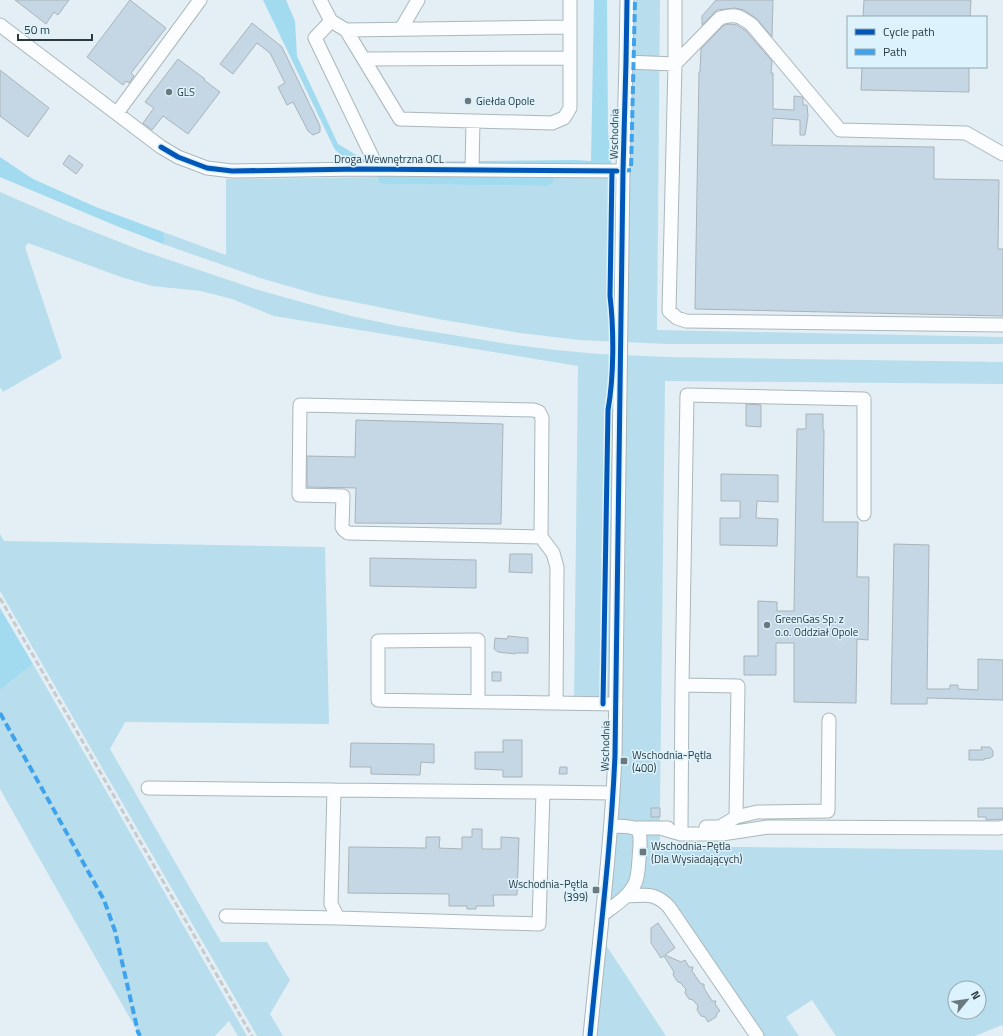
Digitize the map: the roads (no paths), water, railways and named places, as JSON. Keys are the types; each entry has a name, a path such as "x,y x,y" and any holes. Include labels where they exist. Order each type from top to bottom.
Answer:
{"street":[{"path":"117,114 200,0"},
{"path":"320,0 331,21 346,30 400,119 552,123 564,118 570,108 570,0"},
{"path":"401,29 418,0"},
{"name":"Wschodnia","path":"590,1036 613,793 616,704 626,0"},
{"path":"675,0 676,64 669,311 677,318 686,321 1003,325"},
{"path":"626,62 676,64 720,18 729,15 742,17 752,25 840,130 966,134 1003,154"},
{"path":"331,21 315,38 378,169"},
{"name":"Droga Wewnętrzna OCL","path":"0,25 161,147 178,157 207,168 232,171 378,169 623,171"},
{"path":"346,30 570,27"},
{"path":"364,59 570,58"},
{"path":"472,170 473,121"},
{"path":"681,827 687,395 864,399 864,514"},
{"path":"541,537 348,533 342,527 343,496 299,495 300,405 534,410 539,412 542,418 541,537 553,553 557,567 556,703"},
{"path":"478,702 478,640 378,641 378,700 478,702 616,704"},
{"path":"682,685 738,686 736,818"},
{"path":"611,826 634,828 720,827 736,818 757,812 828,811 829,720"},
{"path":"148,788 613,793"},
{"path":"334,790 331,904 338,918"},
{"path":"226,916 539,924 543,792"},
{"path":"660,828 681,834 722,834 768,827 1003,827"},
{"path":"602,915 626,896 634,886 637,877 640,834 638,830 634,828"},
{"path":"626,896 654,895 662,899 758,1036"}],"railway":[{"path":"0,598 252,1036"}],"place":[{"name":"GLS","path":"169,92"},
{"name":"Giełda Opole","path":"468,101"},
{"name":"GreenGas Sp. z o.o. Oddział Opole","path":"767,625"},
{"name":"Wschodnia-Pętla (400)","path":"624,761"},
{"name":"Wschodnia-Pętla (Dla Wysiadających)","path":"643,852"},
{"name":"Wschodnia-Pętla (399)","path":"596,890"}]}
